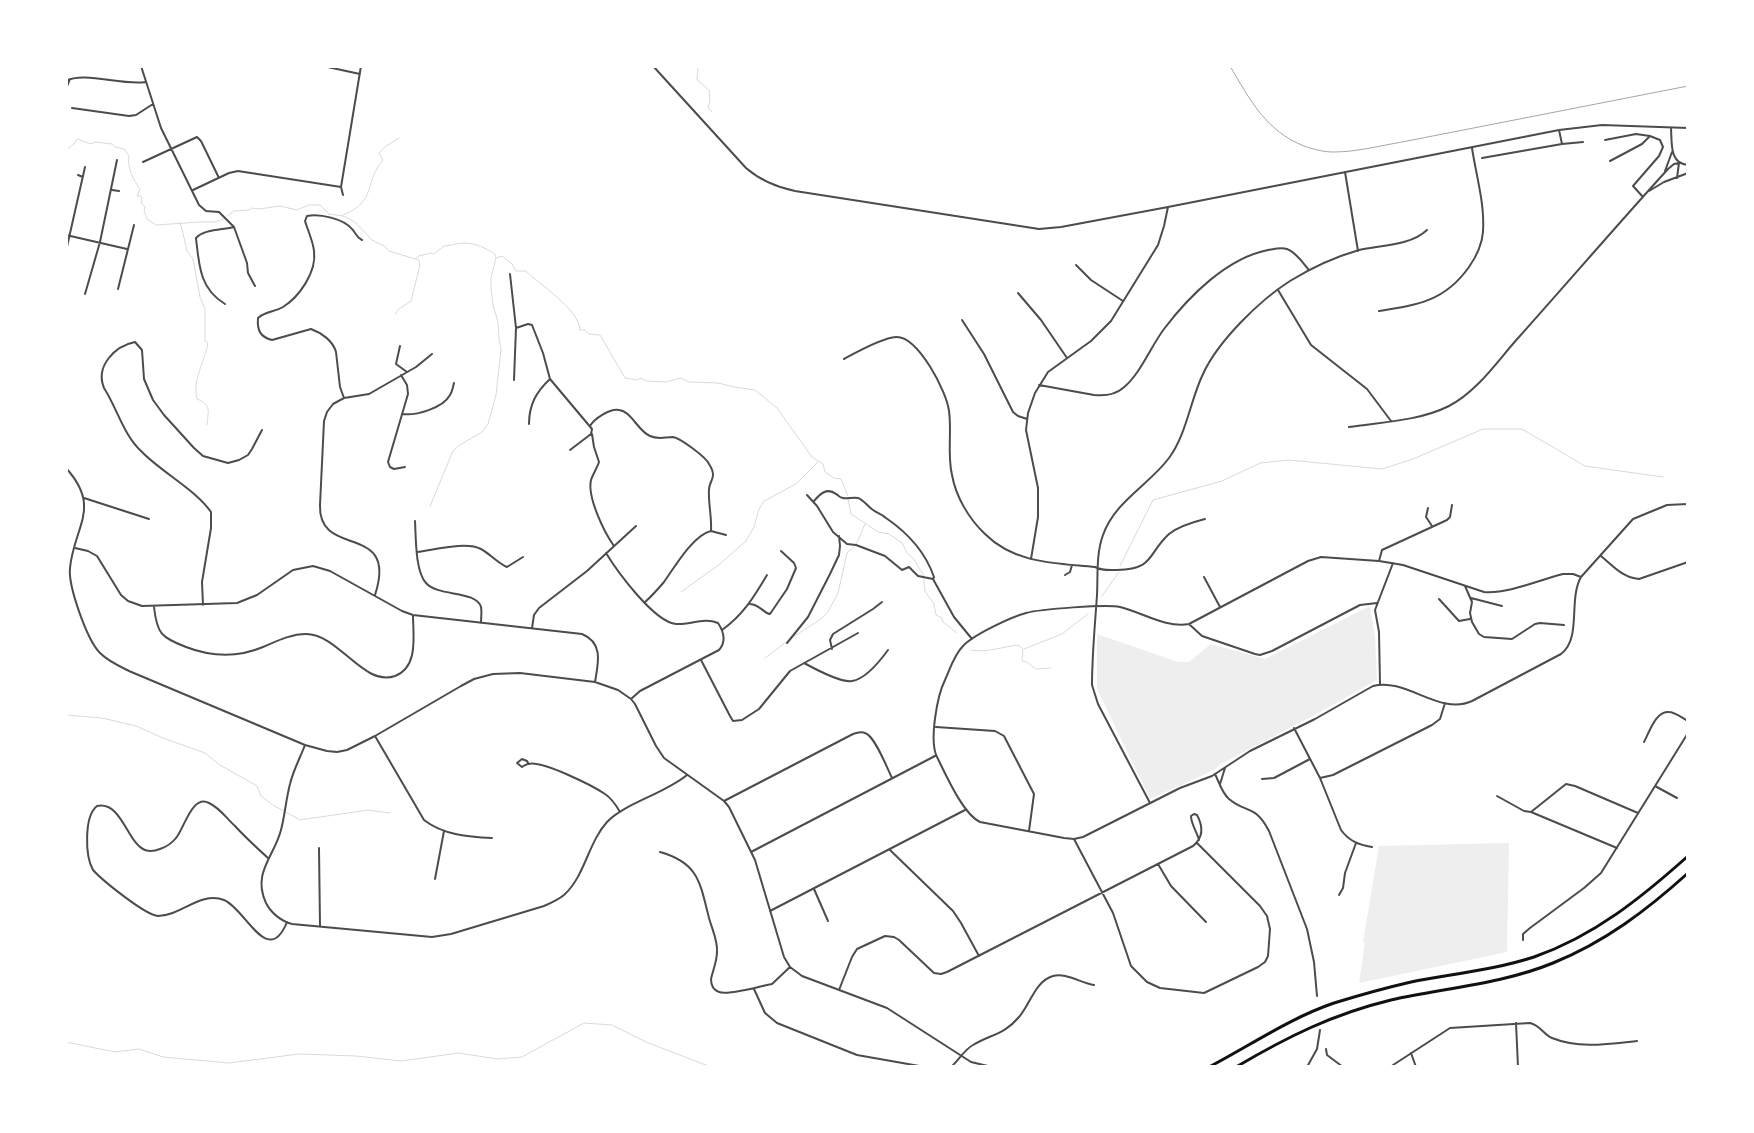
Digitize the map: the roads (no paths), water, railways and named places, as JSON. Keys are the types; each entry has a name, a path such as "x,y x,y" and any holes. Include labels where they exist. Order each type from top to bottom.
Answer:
{"highway":[{"path":"1209,1067 1277,1029 1332,1004 1410,983 1498,967 1534,957 1560,947 1624,910 1688,856"},
{"path":"1236,1067 1308,1028 1353,1010 1413,996 1503,979 1537,969 1567,957 1601,940 1633,919 1688,873"}],"street":[{"path":"141,66 161,128 199,205 206,211 218,212 234,226 247,263 248,273 255,286"},
{"path":"323,66 360,74"},
{"path":"343,194 341,186 361,66"},
{"path":"653,66 746,168 765,182 778,187 1039,229 1061,227 1168,207 1559,130 1602,125 1688,128"},
{"path":"66,81 80,77 127,83 146,82"},
{"path":"66,88 70,79"},
{"path":"72,108 129,116 136,115 152,104"},
{"path":"1671,128 1674,158 1679,163 1688,166"},
{"path":"1559,130 1562,144"},
{"path":"1606,140 1636,134 1660,140 1662,147 1659,156 1633,186 1643,198"},
{"path":"1610,160 1642,144 1650,136"},
{"path":"143,162 197,137 201,141 219,178"},
{"path":"1482,158 1583,142"},
{"path":"1379,310 1409,306 1428,301 1443,294 1457,283 1475,258 1483,234 1483,214 1472,148"},
{"path":"1662,175 1672,150"},
{"path":"85,294 100,242 117,160"},
{"path":"1349,427 1428,414 1448,406 1465,395 1662,175 1674,164 1679,163"},
{"path":"1677,178 1679,163"},
{"path":"66,251 68,235 85,167"},
{"path":"193,190 230,172 242,170 341,186"},
{"path":"1345,172 1358,250"},
{"path":"1648,192 1664,182 1688,173"},
{"path":"78,175 83,176"},
{"path":"112,190 119,191"},
{"path":"1031,559 1038,517 1038,488 1028,442 1027,419 1039,385 1048,372 1098,335 1111,320 1158,245 1168,207"},
{"path":"344,398 340,387 336,352 328,339 311,329 290,336 272,340 268,339 259,330 258,318 263,314 280,309 288,304 302,288 312,270 315,253 305,221 307,216 325,216 346,224 362,240"},
{"path":"118,289 134,225"},
{"path":"226,304 214,297 206,288 196,238 204,233 234,226"},
{"path":"1150,803 1093,692 1092,671 1098,569 1101,543 1110,520 1122,505 1157,471 1174,450 1183,431 1206,367 1231,333 1277,290 1309,270 1358,250 1415,239 1427,230"},
{"path":"68,235 128,249"},
{"path":"1039,385 1102,396 1117,392 1129,382 1173,317 1206,284 1231,265 1264,251 1283,248 1296,254 1309,270"},
{"path":"1076,265 1091,280 1123,301"},
{"path":"510,274 516,328 514,380"},
{"path":"1277,290 1311,346 1367,389 1391,421"},
{"path":"1018,293 1042,320 1067,358"},
{"path":"962,320 978,342 1013,412 1027,419"},
{"path":"516,328 529,324 532,325 543,353 550,379 575,411 590,426 599,464 592,479 592,490 601,526 614,546"},
{"path":"844,359 887,339 897,337 910,342 926,362 947,401 950,420 952,476 959,498 977,526 994,542 1017,555 1031,559 1095,567 1101,571 1127,570 1139,566 1150,559 1164,540 1176,530 1205,519"},
{"path":"203,605 202,582 211,528 211,512 202,501 141,452 131,439 102,384 102,372 107,360 113,353 126,344 135,342 142,350 144,379 154,400 164,415 203,456 228,463 239,460 252,449 262,430"},
{"path":"400,346 396,364 407,372"},
{"path":"375,596 380,566 373,553 366,546 339,537 329,531 323,523 320,512 324,421 331,406 344,398 369,394 420,364 432,354"},
{"path":"401,375 408,389 388,462 390,467 394,469 404,467"},
{"path":"529,424 534,400 541,388 550,379"},
{"path":"402,414 411,414 437,407 448,398 454,384"},
{"path":"590,426 593,421 613,410 620,410 627,414 638,428 647,434 657,438 675,438 705,459 713,474 709,491 711,531"},
{"path":"570,450 592,432"},
{"path":"66,468 79,486 84,498 84,519 70,570 72,589 89,636 99,653 116,665 305,745 316,749 337,752 359,745 461,686 493,674 520,673 596,682 618,690 631,699 660,753 668,762 724,801 734,816 751,852 784,957 790,967 802,976 887,1008 972,1062 992,1067"},
{"path":"813,502 822,492 826,491 842,498 858,498 874,512 886,518 912,538 920,548 932,571 933,579 954,617 972,639"},
{"path":"807,496 830,528 847,544 856,545 885,556 901,570 909,567 918,576 933,579"},
{"path":"84,498 149,519"},
{"path":"1581,577 1573,574 1563,574 1492,593 1403,565 1379,560 1328,557 1314,558 1189,624 1172,625 1122,608 1096,607 1027,612 972,639 960,650 938,698 934,746 936,756 965,810 974,819 980,822 1074,839 1083,837 1150,803 1215,774 1250,751 1328,712 1373,686 1380,684 1390,685 1445,704 1464,704 1565,651 1572,636 1575,597 1581,577 1633,519 1667,505 1688,504"},
{"path":"1379,560 1382,550 1433,527 1448,518 1452,505"},
{"path":"1428,508 1426,517 1433,527"},
{"path":"415,521 420,572 426,583 438,591 475,599 481,607 481,623"},
{"path":"532,628 534,615 539,608 606,554 636,526"},
{"path":"645,602 663,584 696,540 711,531 726,535"},
{"path":"787,643 808,617 830,574 839,554 839,536"},
{"path":"417,552 469,545 481,549 506,567 509,567 523,557"},
{"path":"75,548 88,550 97,556 117,590 128,601 142,606 237,603 257,595 289,573 308,567 319,567 413,615 581,634 592,640 599,654 596,682"},
{"path":"750,604 758,606 767,614 770,614 788,589 796,568 794,563 781,551"},
{"path":"606,554 622,578 664,620 678,624 712,621 718,623 724,637 721,648 640,691 631,699"},
{"path":"1600,555 1622,574 1632,579 1639,579 1688,562"},
{"path":"1380,684 1379,632 1375,610 1393,563"},
{"path":"1065,575 1068,575 1072,565"},
{"path":"722,630 750,604 767,575"},
{"path":"1204,577 1220,607"},
{"path":"1465,586 1471,598 1470,619 1474,628 1484,636 1517,637 1540,622 1564,625"},
{"path":"1471,598 1502,606"},
{"path":"1439,600 1459,621 1470,619"},
{"path":"832,649 830,640 833,634 882,602"},
{"path":"1189,624 1202,636 1260,655 1272,652 1360,606 1377,603"},
{"path":"154,607 157,628 164,637 198,651 217,655 242,654 290,636 313,635 332,644 372,675 384,677 401,673 411,662 413,615"},
{"path":"701,660 730,716 736,722 753,714 764,704 786,674 858,633"},
{"path":"804,663 822,673 854,681 863,676 888,650"},
{"path":"1320,778 1333,774 1432,725 1440,719 1445,704"},
{"path":"1644,742 1654,723 1663,713 1670,712 1688,721"},
{"path":"935,726 995,731 1004,736 1034,794 1029,831"},
{"path":"1294,728 1320,778 1341,830 1356,843 1372,847"},
{"path":"724,801 853,734 862,732 868,734 873,740 892,778"},
{"path":"1523,940 1523,934 1530,928 1597,877 1688,733"},
{"path":"375,736 422,818 429,824 444,831 458,835 492,838"},
{"path":"305,745 290,783 280,834 268,858 261,880 262,892 268,908 287,922 436,937 544,906 560,898 569,889 606,822 620,812 659,793 687,775"},
{"path":"751,852 936,756"},
{"path":"1262,778 1274,778 1310,759"},
{"path":"528,764 553,768 602,792 610,798 620,812"},
{"path":"1220,784 1226,766"},
{"path":"1215,774 1227,797 1252,810 1263,819 1269,832 1305,923 1314,962 1317,996"},
{"path":"1532,812 1566,784 1575,786 1638,814"},
{"path":"1655,786 1677,798"},
{"path":"1497,796 1524,811 1532,812 1617,848"},
{"path":"268,858 218,809 206,802 201,802 195,806 179,834 170,843 152,852 139,846 112,808 104,805 97,806 90,814 88,854 92,870 148,914 163,915 202,901 217,899 224,900 230,904 258,933 267,939 274,940 279,937 287,922"},
{"path":"958,814 962,805"},
{"path":"770,911 965,810"},
{"path":"839,990 857,949 885,936 894,937 899,940 934,973 941,974 1197,843 1199,840 1202,826 1197,815 1194,814 1191,816 1191,819 1198,832 1199,840"},
{"path":"435,879 444,831"},
{"path":"1074,839 1113,913 1131,966 1146,982 1153,986 1196,994 1204,993 1258,967 1264,962 1268,956 1270,928 1267,916 1260,906 1197,843"},
{"path":"1338,895 1343,888 1345,873 1356,843"},
{"path":"319,848 320,926"},
{"path":"890,850 952,911 961,923 979,956"},
{"path":"660,852 675,856 681,860 699,882 717,948 711,983 715,989 722,993 772,984 790,967"},
{"path":"1158,864 1171,886 1206,922"},
{"path":"814,889 828,921"},
{"path":"951,1067 974,1044 1007,1029 1022,1013 1041,984 1052,976 1061,975 1094,985"},
{"path":"753,988 765,1013 777,1023 857,1055 926,1067"},
{"path":"1516,1024 1518,1067"},
{"path":"1390,1067 1450,1028 1534,1024 1553,1038 1589,1045 1637,1041"},
{"path":"1306,1067 1317,1049 1320,1030"},
{"path":"1326,1048 1327,1055 1343,1067"},
{"path":"1411,1053 1416,1067"}],"lane":[{"path":"1230,66 1260,113 1274,130 1293,142 1325,152 1355,150 1402,142 1688,86"}],"waterway":[{"path":"698,66 697,80 709,90 710,101 708,107 712,112"},
{"path":"343,215 354,210 366,198 373,176 383,160 379,153 399,138"},
{"path":"66,150 77,139 91,144 95,142 112,144 115,147 124,149 129,156 131,173 140,189 137,196 141,196 141,203 145,207 144,211 147,219 156,225 214,222 224,219"},
{"path":"227,216 234,211 252,208 280,206 297,210 309,205 320,205 329,214 343,216 355,222 372,240 389,251 415,259 419,256 434,254 444,246 459,243 472,244 484,248 495,254 496,258 502,256 512,264 516,271 526,271 558,298 573,314 580,330 585,330 589,334 600,335 625,378 637,380 641,378 646,381 666,382 681,378 689,382 718,383 755,390 777,408 812,457 823,464 825,472 834,478 841,479 848,496"},
{"path":"180,223 187,251 193,259 200,297 205,309 205,341 208,343 197,378 196,392 197,399 207,406 207,425"},
{"path":"430,506 453,451 482,432 488,424 496,395 501,349 491,289 491,278 496,258"},
{"path":"395,314 411,301 420,265 419,260 416,259"},
{"path":"1120,566 1153,500 1222,481 1260,463 1289,460 1382,469 1413,459 1483,429 1522,429 1585,466 1663,477"},
{"path":"681,592 720,564 746,541 754,527 759,509 764,501 796,484 818,462"},
{"path":"848,499 851,514 878,532 889,534 902,543 923,574 925,591 934,604 936,615 942,618 943,622 957,633"},
{"path":"793,637 821,619 828,612 838,593 847,553 856,545 865,524"},
{"path":"1102,596 1119,572"},
{"path":"1024,649 1062,634 1088,614"},
{"path":"765,658 786,642"},
{"path":"971,650 989,650 1018,645 1023,649 1022,661 1027,662 1036,669 1051,668"},
{"path":"66,715 102,718 136,726 205,753 220,765 257,786 261,796 273,805 300,820 368,810 390,813"},
{"path":"66,1042 115,1052 139,1049 163,1057 229,1063 299,1054 356,1056 401,1061 459,1053 497,1059 522,1057 584,1023 612,1025 646,1042 711,1067"}]}
